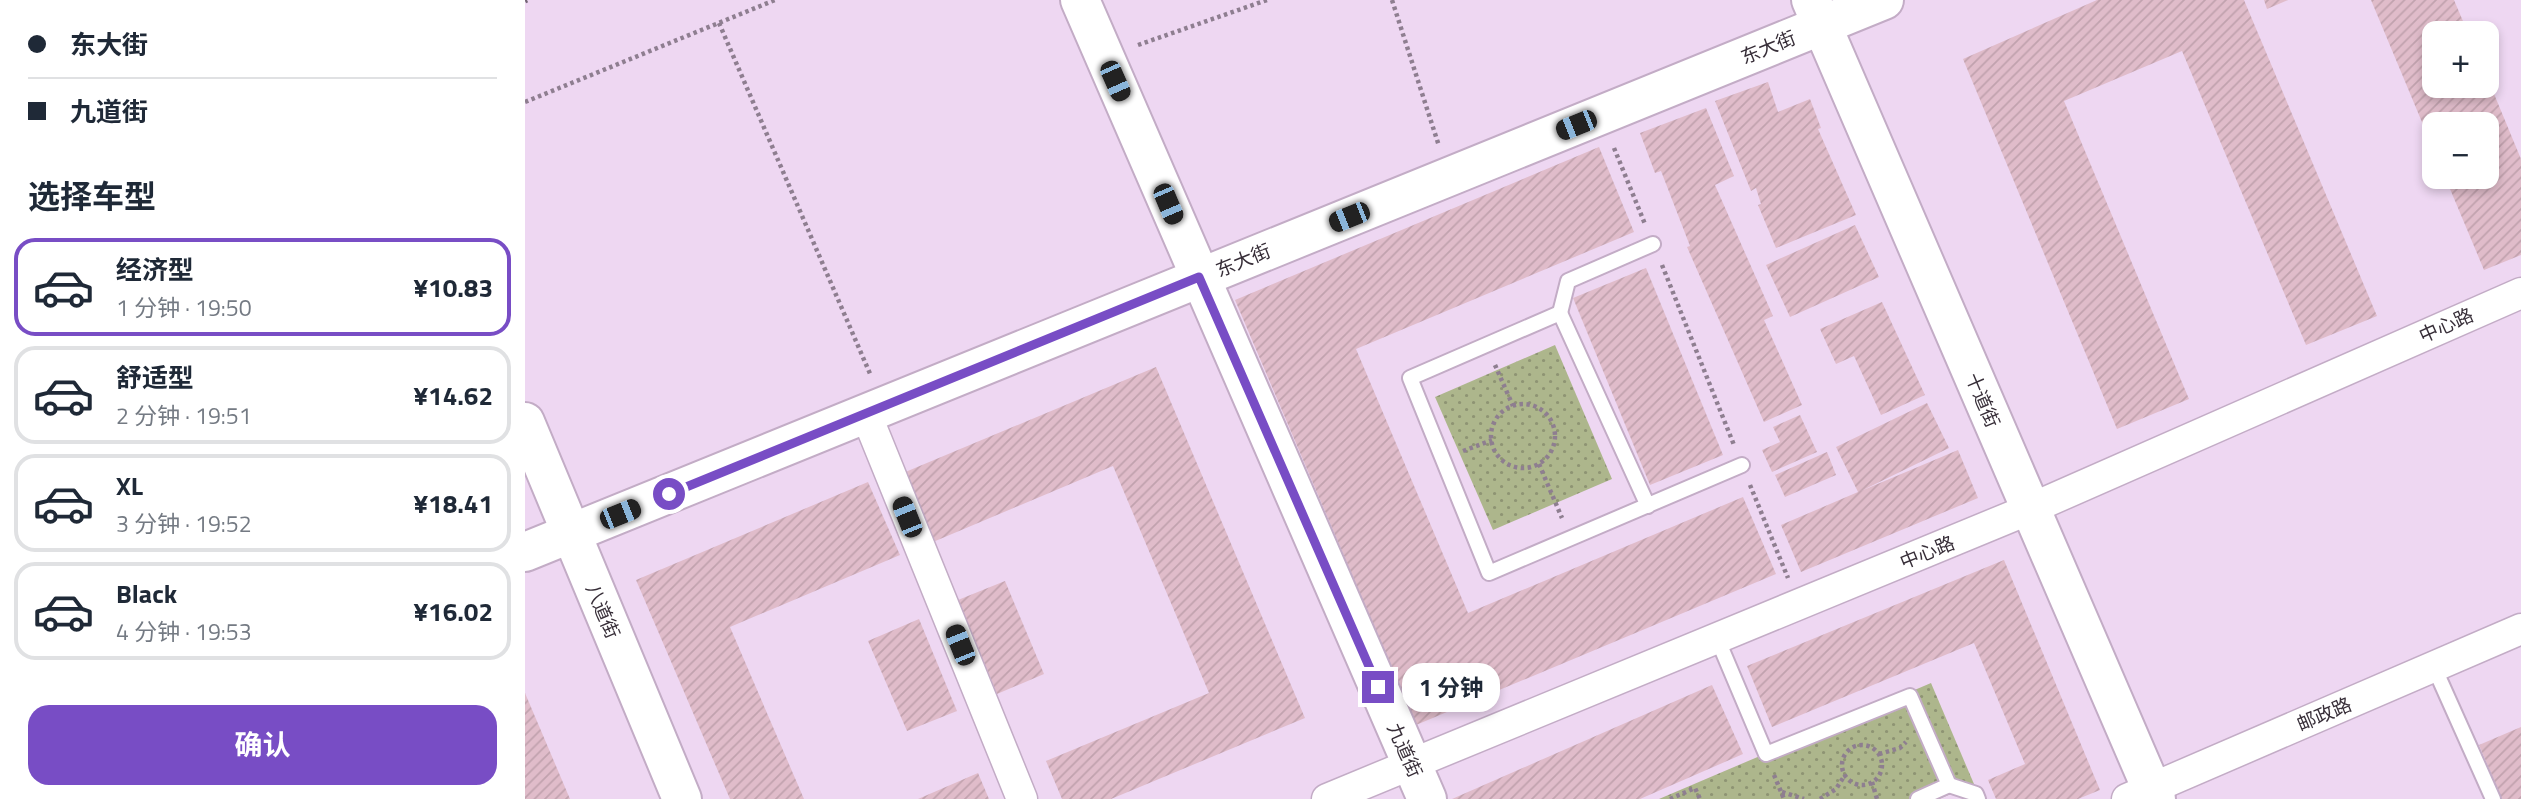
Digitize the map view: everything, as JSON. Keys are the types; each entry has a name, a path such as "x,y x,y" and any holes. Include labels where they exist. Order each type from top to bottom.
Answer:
{"street":[{"name":"九道街","path":"1080,0 1427,799"},
{"name":"东大街","path":"525,552 1601,115 1817,13 1884,0"},
{"name":"十道街","path":"1817,13 2030,509 2145,795"},
{"name":"中心路","path":"1327,799 2030,509 2521,293"},
{"path":"875,410 1022,799"},
{"name":"八道街","path":"525,422 681,799"},
{"name":"邮政路","path":"2145,795 2521,629"}],"lane":[{"path":"1648,506 1560,313 1568,281 1653,244"},
{"path":"1560,313 1410,378 1489,573 1742,466"},
{"path":"1717,638 1766,754 1910,696 1949,785"},
{"path":"2434,667 2493,799"},
{"path":"1918,799 1949,785 1976,794 1978,799"}],"path":[{"path":"525,102 775,0"},
{"path":"1104,57 1267,0"},
{"path":"1392,0 1449,176"},
{"path":"719,23 875,410"},
{"path":"1601,115 1799,604"},
{"path":"1486,345 1513,406"},
{"path":"1513,406 1535,407 1550,419 1555,439 1547,457 1539,464 1520,468 1501,460 1495,451 1492,429 1496,419 1513,406"},
{"path":"1539,464 1571,539"},
{"path":"1820,799 1836,789 1845,775 1844,755 1855,746 1868,746 1879,754 1880,773 1872,782 1860,785 1845,775"},
{"path":"1872,782 1877,799"},
{"path":"1670,799 1695,788 1700,799"},
{"path":"1781,792 1804,799"}],"green space":[{"path":"1555,345 1612,479 1493,530 1435,397"},
{"path":"1931,683 1974,784 1939,799 1659,799"}],"building":[{"path":"2097,0 2244,0 2377,316 2306,345 2182,51 2064,101 2189,399 2117,429 1963,59"},
{"path":"2264,0 2288,0 2267,9"},
{"path":"2371,0 2454,0 2463,21 2422,21 2422,98 2496,98 2521,159 2521,255 2484,270 2450,189 2499,189 2499,112 2422,112 2422,122"},
{"path":"1768,82 1778,112 1810,99 1821,128 1818,129 1856,215 1776,248 1758,205 1761,204 1756,188 1751,191 1715,101"},
{"path":"1706,108 1734,176 1715,185 1773,316 1764,320 1802,405 1764,422 1687,247 1690,246 1661,171 1655,173 1640,133"},
{"path":"1599,147 1634,232 1356,349 1468,613 1743,497 1776,574 1416,725 1235,300"},
{"path":"1855,225 1879,277 1790,317 1766,265"},
{"path":"1646,268 1723,455 1650,485 1573,298"},
{"path":"1882,302 1925,395 1881,415 1854,356 1836,364 1820,329"},
{"path":"1156,367 1305,718 1111,799 1062,799 1046,761 1209,693 1113,466 933,542 903,473"},
{"path":"1927,403 1949,448 1861,491 1958,450 1978,498 1801,572 1781,525 1858,492 1836,447"},
{"path":"1800,415 1817,452 1772,472 1762,450 1780,442 1773,427"},
{"path":"1827,452 1836,475 1785,497 1775,475"},
{"path":"868,482 900,555 730,627 804,799 730,799 636,580"},
{"path":"2004,560 2100,790 2078,799 1996,799 1988,780 2025,764 1974,643 1772,727 1747,666"},
{"path":"1005,581 1044,674 997,694 958,600"},
{"path":"919,619 957,711 907,731 868,641"},
{"path":"1712,685 1743,754 1640,799 1452,799"},
{"path":"525,693 570,799 525,799"},
{"path":"2521,727 2521,799 2502,799 2479,745"},
{"path":"978,773 989,799 918,799"}],"route":[{"path":"669,494 1199,277 1378,687"}]}
